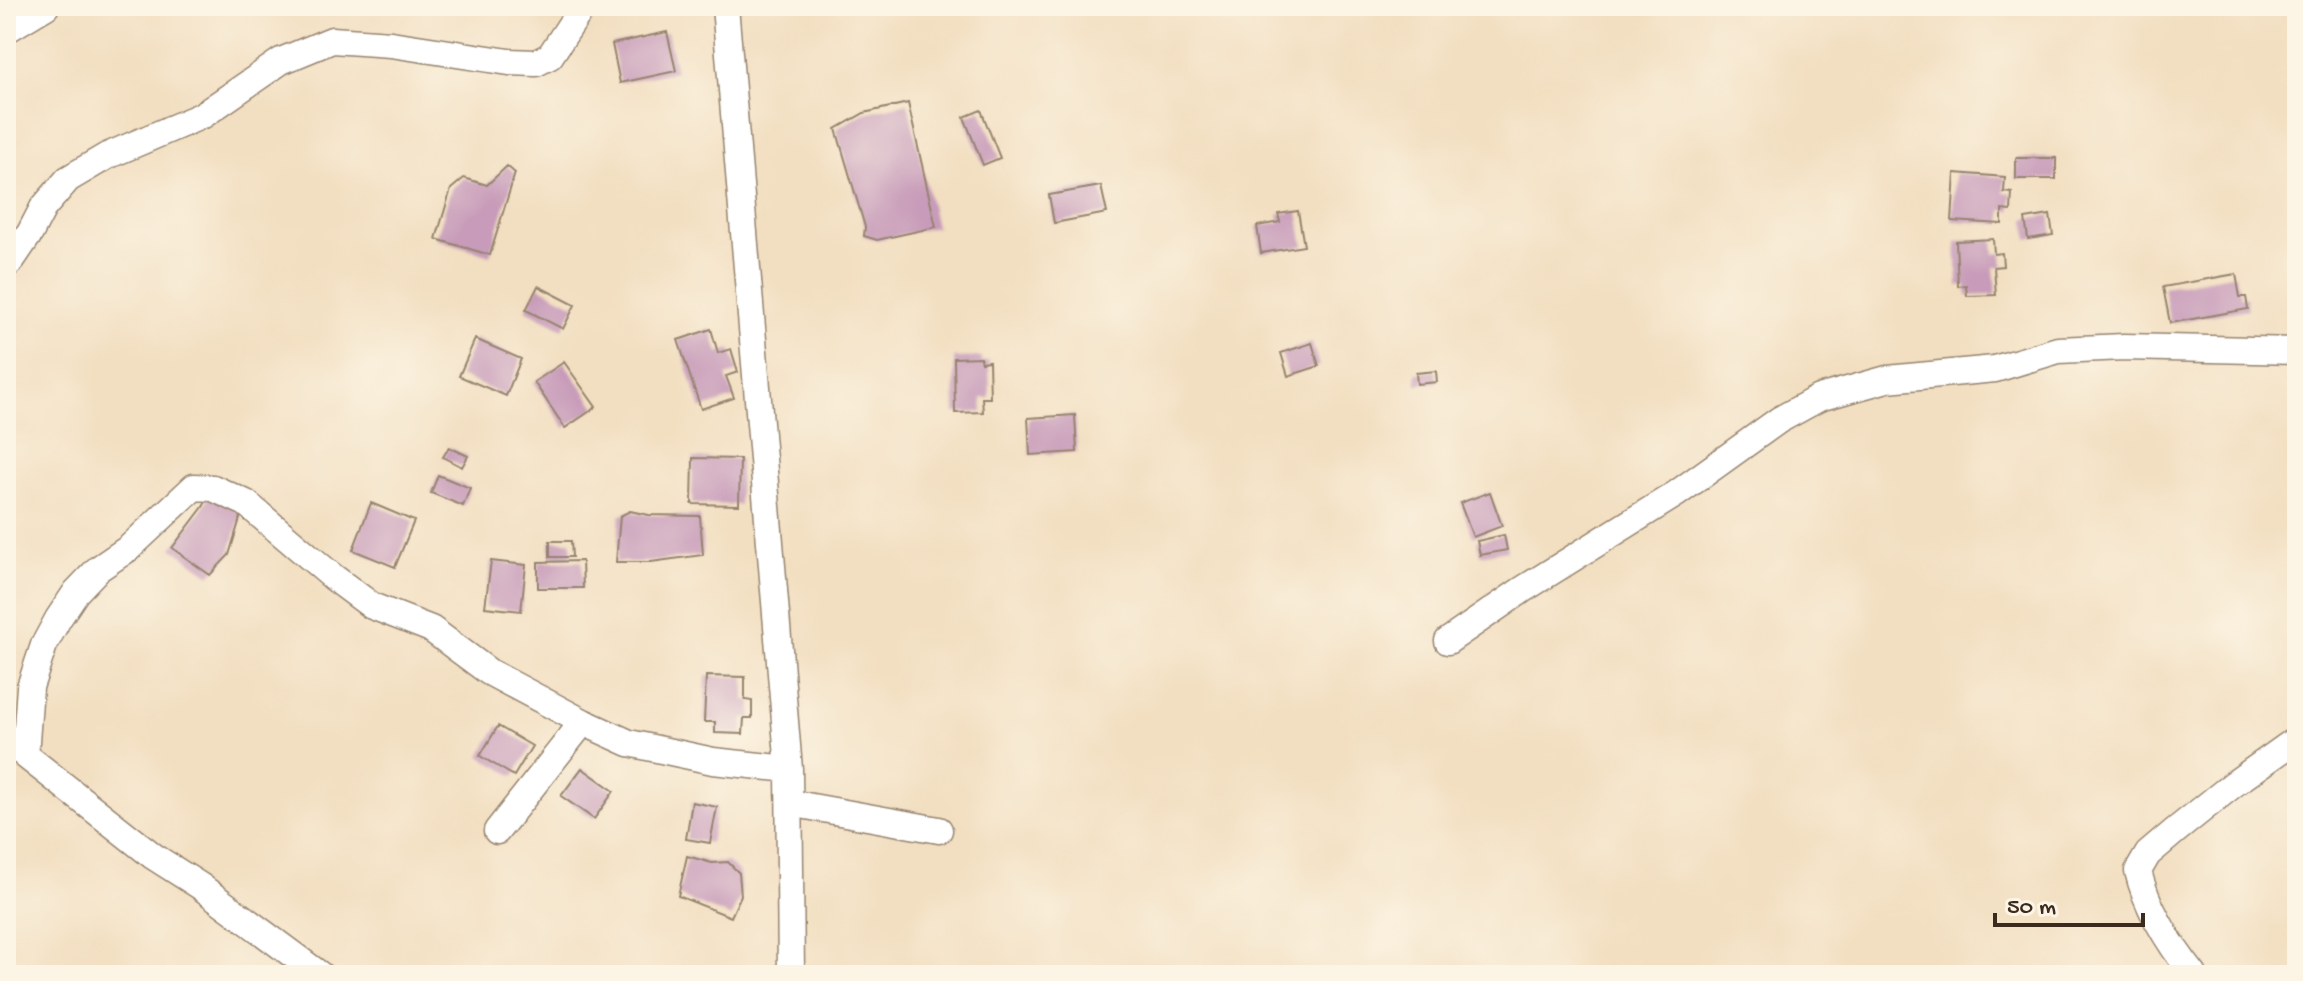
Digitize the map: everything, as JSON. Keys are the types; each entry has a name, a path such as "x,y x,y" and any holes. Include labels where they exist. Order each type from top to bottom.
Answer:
{"street":[{"path":"6,30 46,6"},
{"path":"6,265 30,233 43,208 68,179 107,156 203,115 281,61 332,40 391,44 509,62 536,63 550,56 583,6"},
{"path":"725,6 789,769 791,975"},
{"path":"1448,641 1522,590 1676,494 1779,420 1819,398 1887,379 1995,369 2058,350 2124,347 2297,351"},
{"path":"320,975 200,886 153,856 16,746 44,645 76,592 98,569 129,548 194,487 213,488 246,503 372,606 431,629 489,672 583,722 629,743 713,761 789,769"},
{"path":"497,831 583,722"},
{"path":"2194,975 2163,930 2142,888 2138,871 2148,854 2175,831 2297,739"},
{"path":"790,803 939,830"}],"building":[{"path":"667,32 676,71 620,83 612,44"},
{"path":"908,103 936,227 877,240 864,236 865,227 836,129 864,113"},
{"path":"981,110 1000,158 983,165 964,117"},
{"path":"2016,158 2056,158 2056,179 2016,179"},
{"path":"507,166 515,173 490,255 436,239 451,189 464,178 487,185"},
{"path":"1955,173 2005,177 2004,192 2012,193 2011,211 2002,210 2002,224 1952,221"},
{"path":"1101,186 1107,213 1054,223 1049,195"},
{"path":"1298,211 1304,246 1261,253 1257,226 1280,222 1278,214"},
{"path":"2050,215 2053,235 2028,239 2025,219"},
{"path":"1993,239 1994,254 2002,253 2003,266 1994,267 1996,295 1967,296 1966,285 1958,286 1956,241"},
{"path":"2236,274 2240,297 2246,297 2248,309 2170,323 2163,287"},
{"path":"538,286 575,305 563,329 526,310"},
{"path":"711,329 718,353 731,349 738,372 726,376 734,398 701,409 678,340"},
{"path":"475,339 521,359 506,396 459,376"},
{"path":"1312,343 1319,366 1288,376 1281,353"},
{"path":"981,357 981,362 989,361 990,398 982,398 983,412 955,413 954,358"},
{"path":"564,362 596,407 565,428 534,382"},
{"path":"1436,371 1437,382 1417,384 1416,373"},
{"path":"1075,415 1077,452 1030,455 1028,418"},
{"path":"449,447 468,456 462,467 443,457"},
{"path":"693,458 740,459 739,505 692,504"},
{"path":"438,475 470,488 463,506 431,493"},
{"path":"213,488 241,515 229,555 210,575 172,548 203,507"},
{"path":"1490,492 1502,526 1473,537 1460,503"},
{"path":"371,503 414,521 395,567 353,550"},
{"path":"630,511 649,515 700,516 703,555 651,562 616,562 620,516"},
{"path":"1504,535 1507,550 1480,555 1477,541"},
{"path":"550,541 571,541 572,557 550,557"},
{"path":"491,561 526,565 521,611 485,607"},
{"path":"582,561 583,588 538,588 538,562"},
{"path":"706,676 745,677 745,700 752,701 752,718 744,718 743,734 715,733 715,722 704,722"},
{"path":"498,726 532,746 514,776 480,756"},
{"path":"582,768 614,791 594,819 561,796"},
{"path":"692,802 717,807 710,843 686,839"},
{"path":"687,856 712,863 728,862 739,873 741,895 731,917 678,896"}]}
